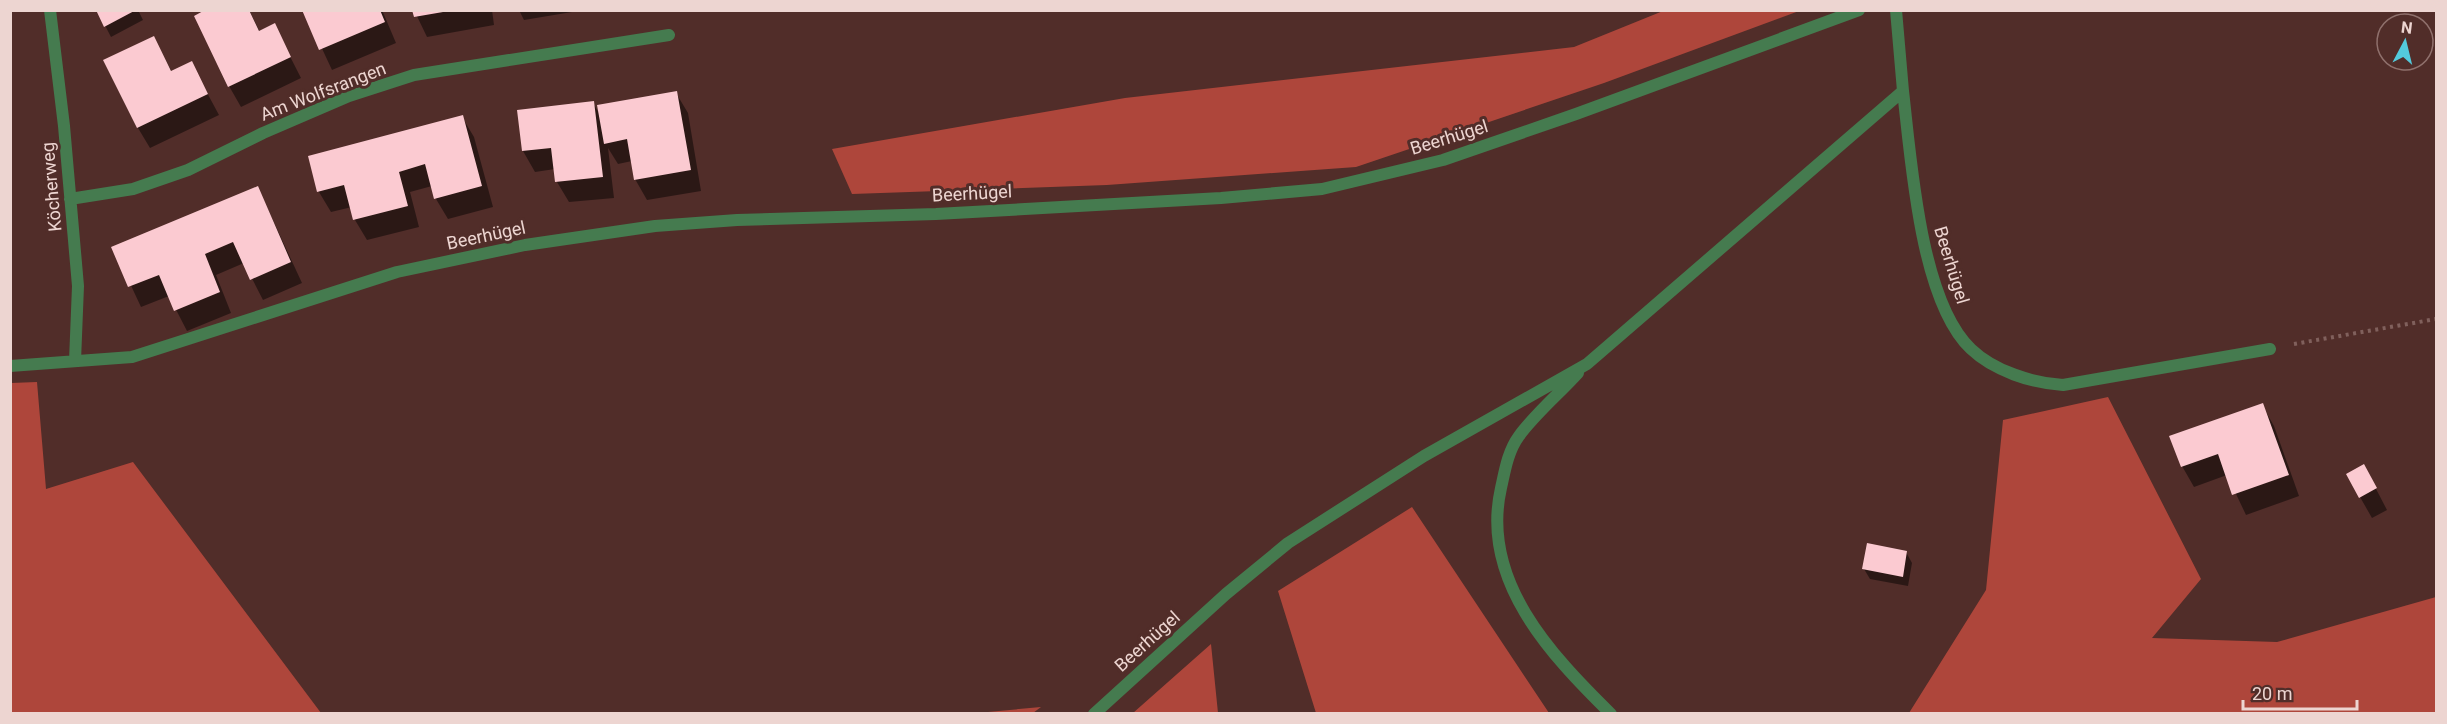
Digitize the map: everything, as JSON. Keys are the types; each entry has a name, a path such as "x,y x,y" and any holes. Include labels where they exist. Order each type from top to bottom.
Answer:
{"street":[{"name":"Köcherweg","path":"50,10 64,126 78,286 75,361"},
{"name":"Beerhügel","path":"10,366 132,357 397,272 525,244 655,226 737,220 936,214 1322,189 1443,160 1859,10"},
{"name":"Beerhügel","path":"1896,10 1916,209 1938,291 1953,327 1972,350 2013,375 2039,383 2063,385 2270,349"},
{"name":"Am Wolfsrangen","path":"70,199 133,189 188,170 263,133 349,96 414,75 669,35"},
{"name":"Beerhügel","path":"1611,714 1573,676 1542,640 1511,588 1496,536 1496,511 1507,459 1519,436 1587,364 1903,92"},
{"name":"Beerhügel","path":"1094,714 1226,594 1288,543 1424,456 1587,364"}],"path":[{"path":"2270,349 2436,319"}],"shaded area":[{"path":"1663,11 1799,11 1604,83 1356,167 1107,185 852,194 832,149 1125,98 1574,47"},
{"path":"37,382 46,489 133,462 321,713 11,713 11,383"},
{"path":"2108,397 2201,579 2152,638 2277,642 2436,597 2436,713 1909,713 1986,590 2003,420"},
{"path":"1412,507 1549,713 1316,713 1278,591"},
{"path":"1211,644 1218,713 1133,713"},
{"path":"1041,707 1033,713 977,713"}],"building":[{"path":"96,10 136,10 104,27"},
{"path":"205,10 249,10 259,31 275,23 291,57 228,87 194,16"},
{"path":"302,10 380,10 385,22 319,50"},
{"path":"412,10 443,10 443,12 414,17"},
{"path":"154,36 171,71 192,61 208,94 137,128 103,60"},
{"path":"677,91 691,170 634,180 627,139 604,144 597,105"},
{"path":"594,101 603,177 555,182 551,148 522,151 517,110"},
{"path":"463,115 482,186 434,199 425,164 399,172 408,206 353,220 344,185 317,192 308,156"},
{"path":"258,186 291,262 250,280 233,242 205,254 220,292 174,311 159,275 128,287 111,247"},
{"path":"2263,403 2289,475 2232,495 2218,454 2181,467 2169,436"},
{"path":"2364,464 2377,488 2359,498 2346,474"},
{"path":"1867,543 1907,551 1903,577 1862,569"}]}
